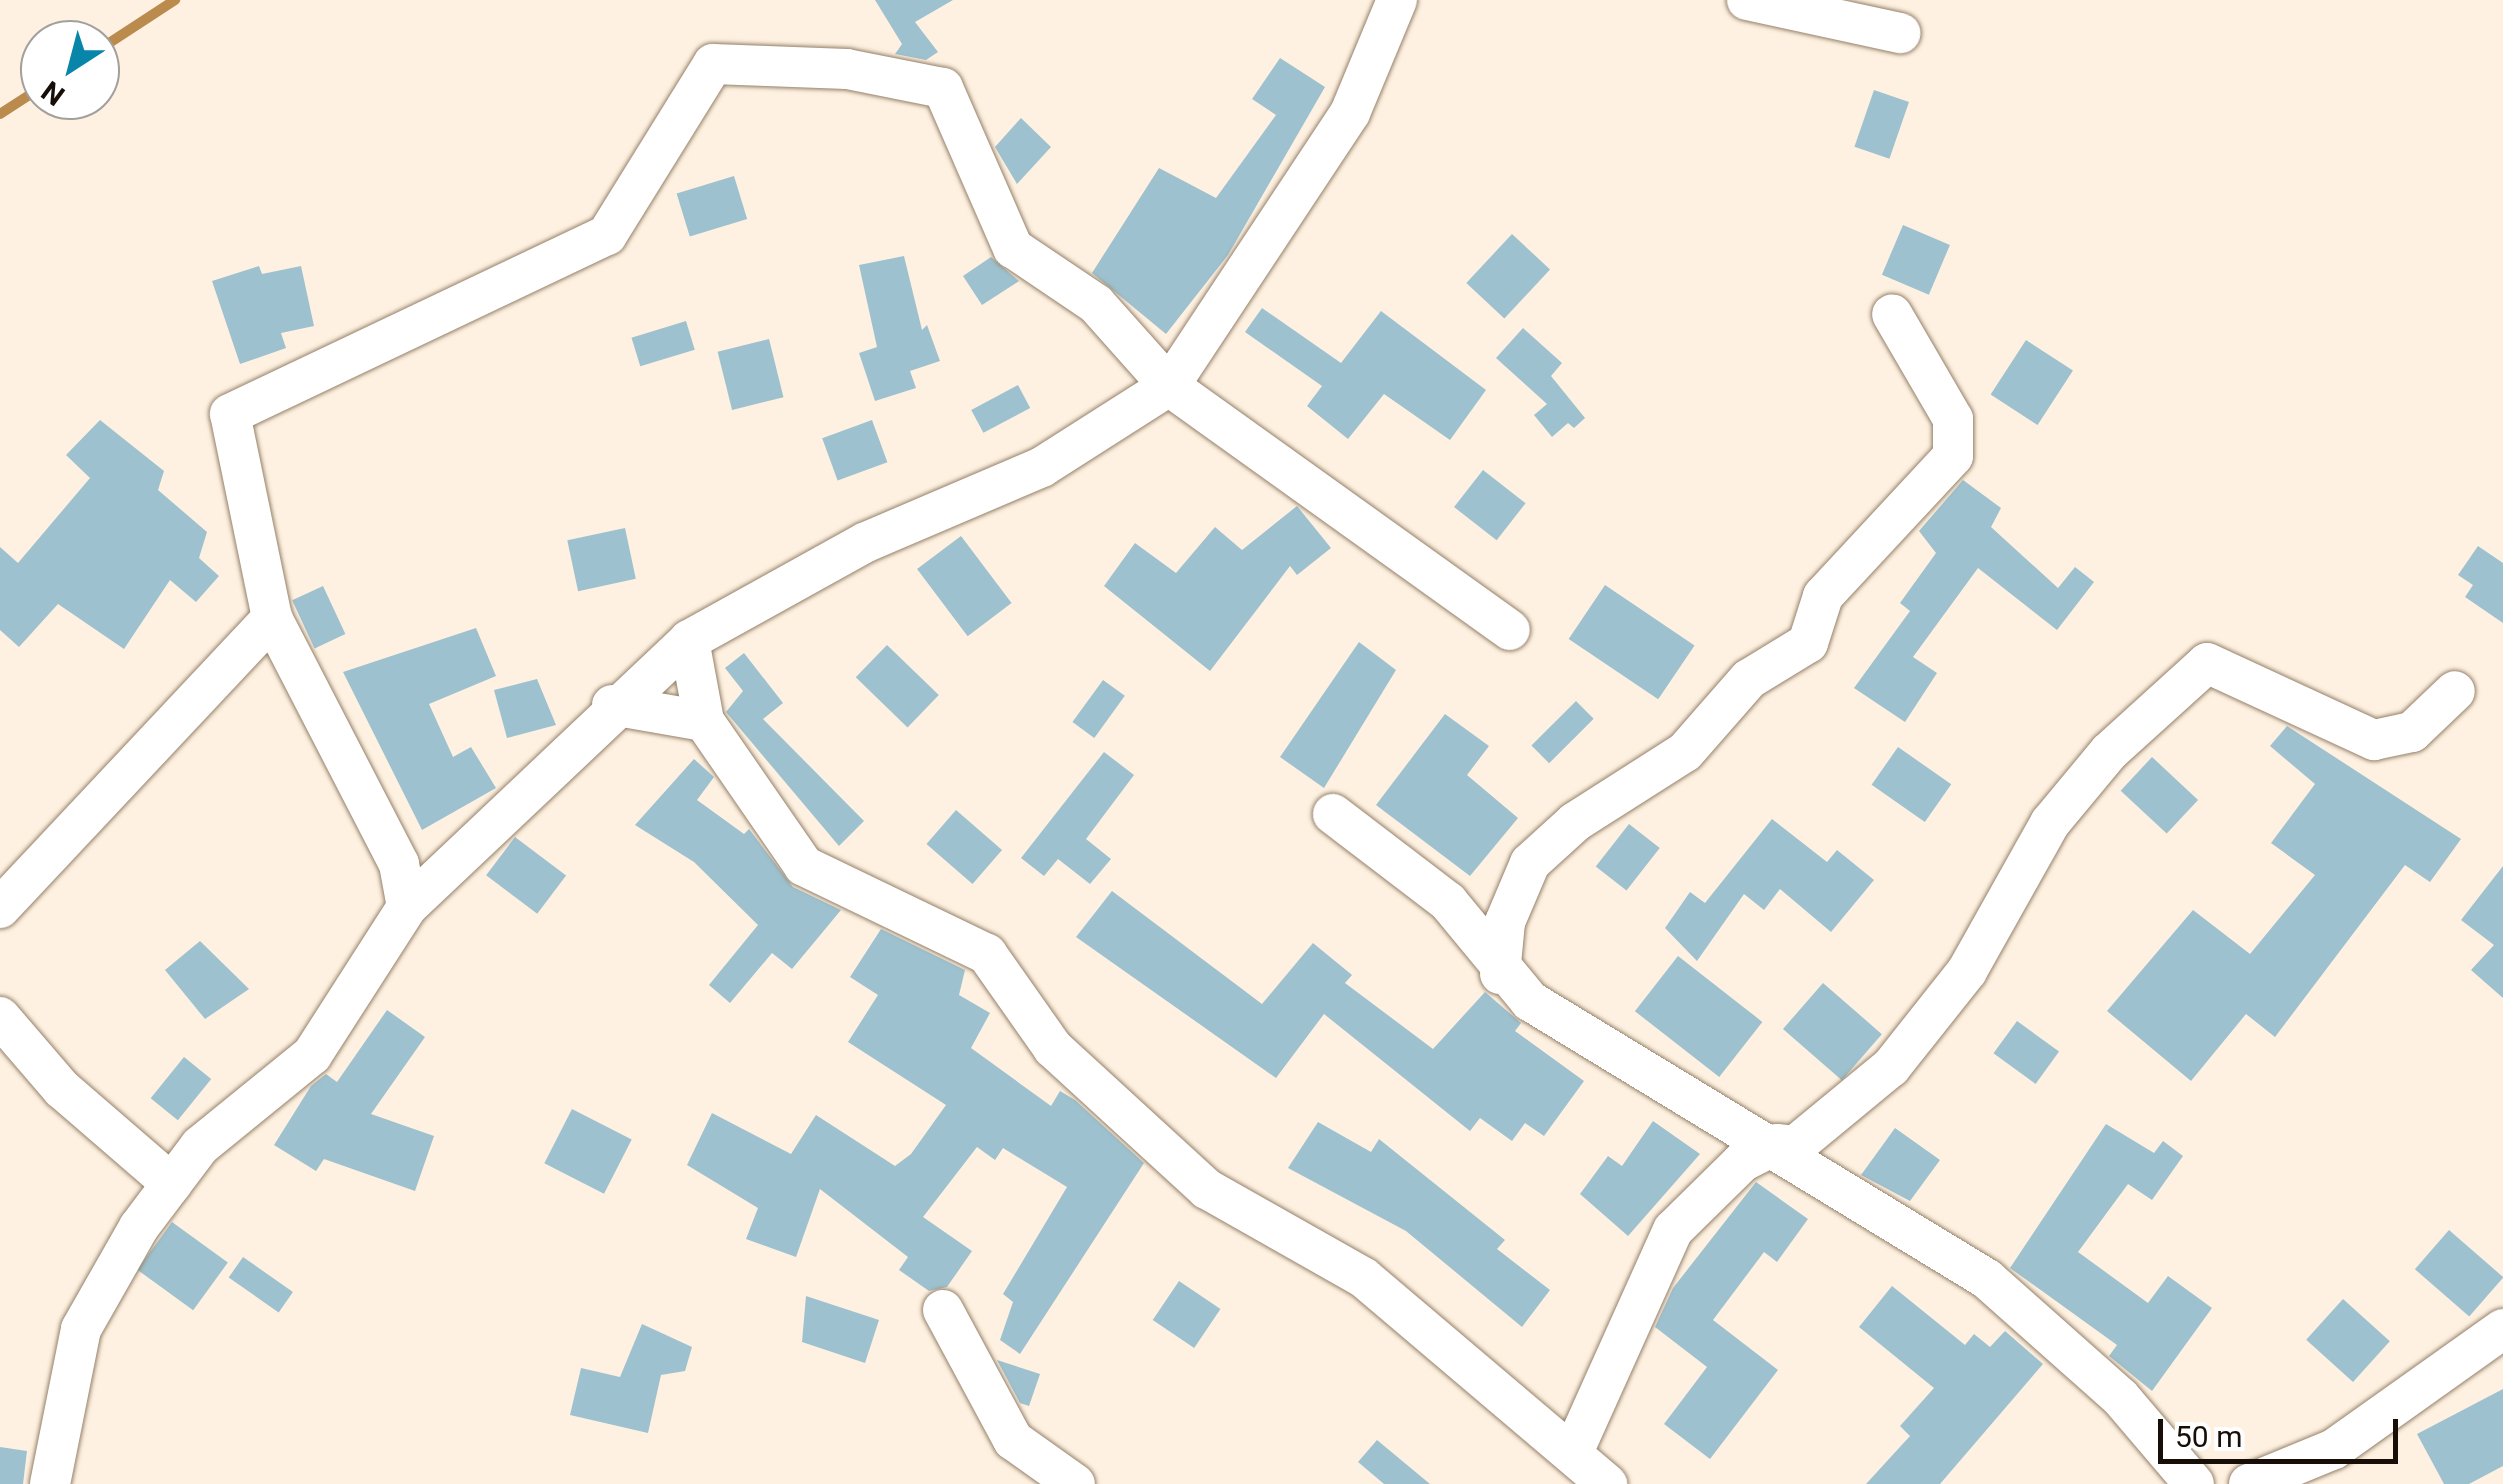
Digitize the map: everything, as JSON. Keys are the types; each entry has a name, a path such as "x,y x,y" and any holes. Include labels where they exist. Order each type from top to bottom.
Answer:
{"street":[{"path":"50,1484 81,1328 200,1146 312,1055 407,907 612,705 689,640 866,542 1042,468 1168,386 1350,113 1397,0"},
{"path":"1747,0 1900,32"},
{"path":"407,907 399,864 272,618 230,414 607,235 712,64 848,69 942,88 1013,248 1096,304 1168,386 1510,630"},
{"path":"1500,974 1505,922 1530,863 1575,822 1685,752 1749,679 1808,643 1823,596 1953,456 1952,419 1892,314"},
{"path":"0,908 272,618"},
{"path":"689,640 704,721 804,866 987,954 1053,1048 1208,1189 1364,1278 1574,1450 1608,1484"},
{"path":"1574,1450 1673,1230 1742,1162 1777,1144 1795,1146 1891,1067 1968,971 2050,823 2207,663 2374,740 2412,732 2456,690"},
{"path":"612,705 704,721"},
{"path":"1333,814 1448,902 1500,974 1552,1015 1777,1144 1988,1280 2120,1398 2194,1484"},
{"path":"0,1017 62,1089 172,1184"},
{"path":"943,1310 1013,1440 1076,1484"},
{"path":"2248,1484 2334,1449 2503,1329"}],"building":[{"path":"875,0 953,0 915,22 938,52 926,60 895,54 902,44"},
{"path":"1280,58 1325,87 1228,255 1166,334 1092,273 1159,168 1216,198 1276,115 1252,99"},
{"path":"1874,90 1909,102 1889,159 1854,147"},
{"path":"1021,118 1051,147 1017,184 995,147"},
{"path":"734,176 747,219 690,237 677,194"},
{"path":"1903,225 1950,245 1929,295 1882,275"},
{"path":"1512,234 1550,269 1504,318 1466,283"},
{"path":"904,256 922,330 927,325 940,361 910,371 916,388 875,401 859,353 877,347 859,265"},
{"path":"991,257 1019,281 982,305 963,276"},
{"path":"259,266 262,274 301,266 314,326 281,333 286,348 240,364 212,281"},
{"path":"1262,308 1341,363 1381,311 1486,390 1450,440 1384,394 1348,439 1307,406 1322,386 1245,332"},
{"path":"686,321 695,350 640,366 631,338"},
{"path":"1523,328 1562,363 1551,376 1585,418 1574,428 1568,423 1552,437 1534,415 1547,404 1496,358"},
{"path":"769,339 784,397 732,410 718,352"},
{"path":"2026,340 2073,370 2038,425 1991,395"},
{"path":"1018,385 1030,408 983,433 971,410"},
{"path":"100,420 164,471 158,490 207,532 199,558 219,576 196,602 170,580 124,649 58,604 19,647 0,630 0,547 18,563 90,478 66,455"},
{"path":"872,420 887,462 838,480 822,438"},
{"path":"1483,470 1526,503 1497,540 1454,507"},
{"path":"1963,480 2001,508 1991,527 2058,588 2075,567 2094,582 2057,630 1978,568 1913,657 1937,673 1905,722 1854,688 1910,611 1900,603 1936,553 1919,531"},
{"path":"1297,506 1331,548 1297,575 1290,566 1210,671 1104,586 1135,543 1176,573 1215,527 1242,550"},
{"path":"625,528 636,579 578,591 567,540"},
{"path":"961,536 1012,603 968,636 917,569"},
{"path":"2478,546 2503,563 2503,623 2465,597 2473,585 2458,575"},
{"path":"1605,585 1695,645 1658,699 1569,639"},
{"path":"323,586 345,634 315,648 292,600"},
{"path":"476,628 496,676 429,704 453,757 471,747 496,788 422,830 343,672"},
{"path":"1359,642 1396,670 1324,788 1280,757"},
{"path":"887,645 939,695 908,727 856,677"},
{"path":"744,653 783,703 763,719 864,821 839,846 726,712 743,691 725,668"},
{"path":"537,679 556,725 507,738 494,690"},
{"path":"1103,680 1125,696 1094,738 1072,722"},
{"path":"1576,701 1594,719 1549,763 1531,746"},
{"path":"1445,714 1489,746 1467,775 1518,818 1470,876 1376,805"},
{"path":"2287,726 2461,839 2430,882 2405,865 2275,1037 2246,1014 2191,1081 2107,1011 2193,910 2250,954 2315,875 2271,843 2315,784 2270,746"},
{"path":"1898,747 1951,784 1925,822 1872,785"},
{"path":"1104,752 1134,775 1086,839 1111,859 1090,884 1058,859 1044,876 1021,858"},
{"path":"2152,757 2198,800 2167,834 2121,791"},
{"path":"694,759 714,777 697,800 744,834 749,829 793,887 841,910 792,969 772,953 730,1003 709,985 758,925 694,862 635,825"},
{"path":"956,810 1002,850 973,884 926,844"},
{"path":"1772,819 1827,862 1837,850 1874,880 1831,932 1780,889 1764,910 1744,894 1697,961 1665,928 1690,892 1705,903"},
{"path":"1629,824 1660,848 1626,891 1596,867"},
{"path":"515,837 566,876 537,914 486,875"},
{"path":"2503,866 2503,998 2471,970 2494,945 2461,920"},
{"path":"1112,891 1262,1004 1313,943 1352,975 1345,983 1433,1049 1485,992 1521,1023 1515,1031 1584,1081 1544,1136 1525,1123 1512,1141 1480,1118 1470,1131 1324,1014 1276,1078 1076,937"},
{"path":"881,929 965,970 959,995 990,1013 971,1048 1051,1106 1060,1091 1075,1100 1144,1163 1020,1354 1000,1340 1013,1302 1003,1294 1067,1187 1003,1148 995,1160 977,1147 923,1217 972,1251 947,1287 929,1291 899,1270 908,1257 820,1189 796,1257 746,1239 758,1208 687,1165 712,1113 791,1154 816,1115 895,1166 911,1154 946,1105 848,1042 878,995 850,977"},
{"path":"200,941 249,989 205,1019 165,970"},
{"path":"1678,956 1762,1022 1719,1077 1635,1011"},
{"path":"1823,983 1882,1034 1842,1080 1783,1029"},
{"path":"387,1010 425,1037 371,1114 434,1136 415,1191 324,1159 316,1171 274,1145 311,1086 326,1074 337,1082"},
{"path":"2017,1021 2059,1052 2036,1084 1993,1053"},
{"path":"184,1057 211,1079 178,1120 151,1098"},
{"path":"572,1109 632,1139 604,1194 544,1163"},
{"path":"1653,1121 1700,1154 1628,1236 1580,1194 1608,1156 1622,1166"},
{"path":"1318,1122 1371,1152 1379,1139 1505,1240 1497,1249 1550,1290 1522,1327 1406,1231 1288,1168"},
{"path":"2106,1124 2154,1153 2163,1141 2183,1156 2152,1200 2128,1184 2078,1252 2148,1303 2168,1276 2212,1308 2152,1391 2109,1356 2117,1345 2010,1268"},
{"path":"1895,1128 1940,1160 1910,1201 1861,1175"},
{"path":"1756,1182 1808,1219 1777,1262 1764,1252 1713,1320 1778,1370 1710,1459 1664,1424 1707,1367 1655,1327 1673,1288"},
{"path":"172,1222 228,1263 193,1310 137,1270"},
{"path":"2449,1230 2503,1277 2469,1316 2415,1269"},
{"path":"243,1257 293,1292 279,1312 229,1277"},
{"path":"1179,1281 1220,1309 1194,1348 1153,1320"},
{"path":"1892,1286 1965,1345 1974,1334 1990,1347 2005,1331 2043,1364 1940,1484 1866,1484 1910,1436 1900,1426 1934,1388 1859,1327"},
{"path":"806,1296 879,1320 865,1363 802,1342"},
{"path":"2343,1299 2390,1341 2353,1382 2306,1340"},
{"path":"642,1324 692,1347 685,1371 661,1375 648,1433 570,1415 581,1368 620,1377"},
{"path":"997,1360 1040,1374 1029,1406 1020,1403"},
{"path":"2503,1389 2503,1466 2469,1484 2444,1484 2417,1434"},
{"path":"1377,1440 1430,1484 1384,1484 1358,1462"},
{"path":"0,1447 27,1451 23,1484 0,1484"}],"waterway":[{"path":"120,36 175,0"},
{"path":"0,114 20,101"}]}
